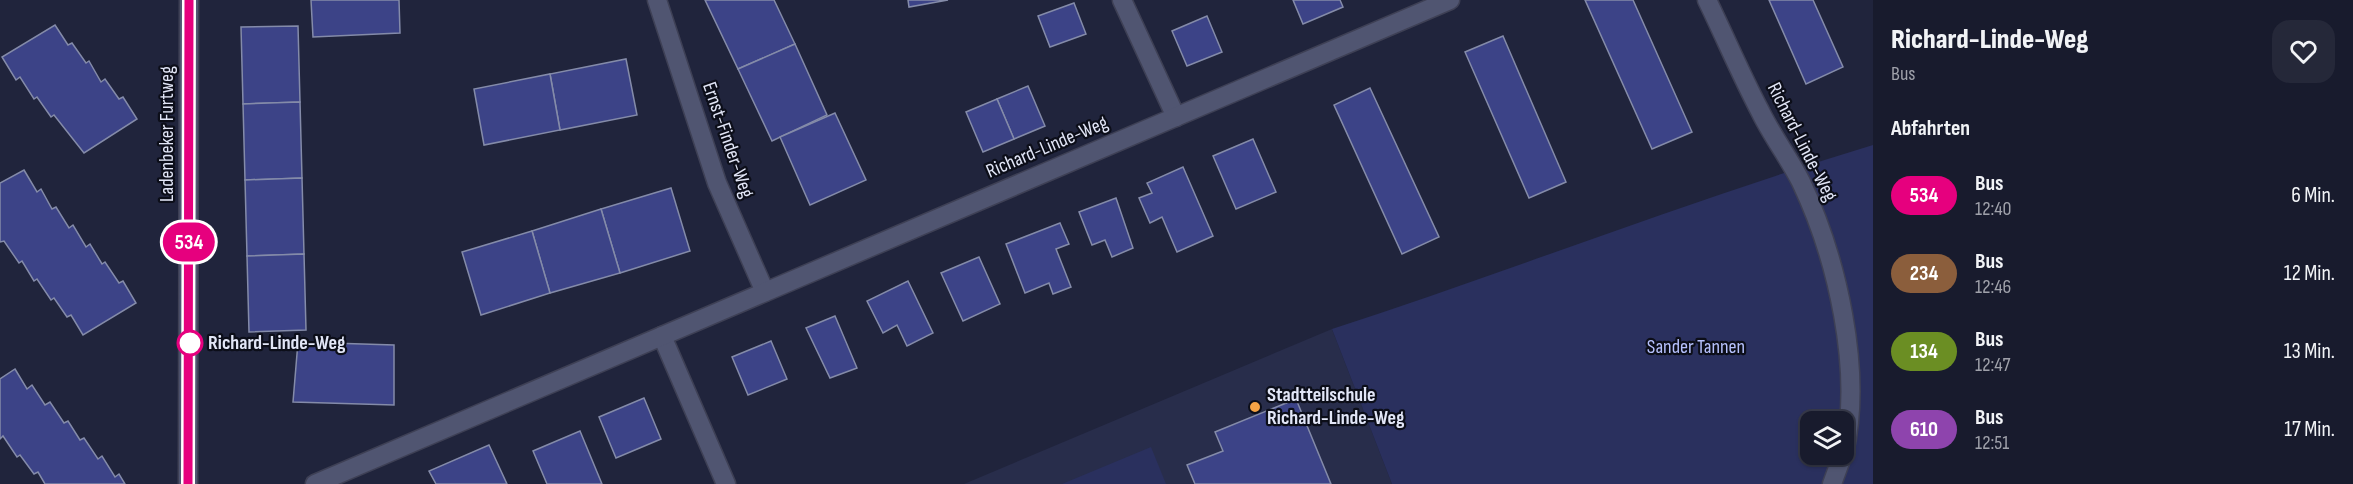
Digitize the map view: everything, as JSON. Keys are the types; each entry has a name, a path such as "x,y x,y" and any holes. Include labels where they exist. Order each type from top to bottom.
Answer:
{"street":[{"name":"Ladenbeker Furtweg","path":"188,484 189,0"},
{"name":"Ernst-Finder-Weg","path":"657,0 717,183 765,292"},
{"path":"1122,0 1176,117"},
{"name":"Richard-Linde-Weg","path":"315,484 1450,0"},
{"name":"Richard-Linde-Weg","path":"1707,0 1761,113 1801,182 1819,225 1840,304 1850,395 1848,411"},
{"path":"662,336 726,484"},
{"name":"Richard-Linde-Weg","path":"1832,484 1839,465"}],"shaded area":[{"name":"Stadtteilschule Richard-Linde-Weg","path":"1332,329 1392,484 964,484"}],"green space":[{"name":"Sander Tannen","path":"1873,145 1873,484 1392,484 1332,329 1670,212"},
{"path":"1151,447 1166,484 1062,484"}],"building":[{"path":"311,0 399,0 400,33 313,37"},
{"path":"705,0 774,0 795,44 738,69"},
{"path":"908,0 948,0 909,7"},
{"path":"1293,0 1340,0 1343,7 1303,24"},
{"path":"1585,0 1633,0 1692,132 1652,149"},
{"path":"1769,0 1813,0 1843,67 1806,84"},
{"path":"1074,3 1086,34 1050,47 1038,16"},
{"path":"1207,16 1222,52 1187,66 1172,31"},
{"path":"55,25 68,45 72,43 86,63 89,61 101,82 105,79 119,99 123,97 137,119 84,153 54,115 51,117 37,97 34,99 20,77 16,80 2,57"},
{"path":"298,26 300,102 243,104 241,27"},
{"path":"1503,36 1566,182 1529,198 1465,52"},
{"path":"795,44 827,115 772,141 738,69"},
{"path":"626,59 637,115 560,130 550,74"},
{"path":"550,74 560,130 484,145 474,89"},
{"path":"1028,86 1045,126 1014,139 997,99"},
{"path":"1370,88 1439,237 1402,254 1334,105"},
{"path":"997,99 1014,139 983,152 966,112"},
{"path":"300,102 302,178 245,180 243,104"},
{"path":"835,113 866,180 810,205 780,137"},
{"path":"1253,139 1276,192 1236,209 1213,156"},
{"path":"1183,167 1213,236 1177,252 1162,217 1150,223 1139,198 1152,193 1147,183"},
{"path":"24,170 37,192 41,189 52,209 56,207 69,228 73,225 86,247 90,244 102,264 105,262 119,283 123,281 136,303 83,335 71,315 67,317 54,298 51,300 37,279 34,281 22,261 19,263 4,241 0,242 0,183"},
{"path":"302,178 304,254 247,256 245,180"},
{"path":"671,188 690,251 620,273 601,209"},
{"path":"1116,198 1133,248 1112,257 1105,240 1092,245 1079,212"},
{"path":"601,209 620,273 550,293 532,231"},
{"path":"1060,223 1069,244 1056,249 1071,287 1053,294 1049,283 1025,293 1006,244"},
{"path":"532,231 550,293 481,315 462,252"},
{"path":"304,254 306,330 249,332 247,256"},
{"path":"979,257 1000,304 963,321 941,273"},
{"path":"908,281 933,333 907,346 897,325 883,333 867,301"},
{"path":"835,316 857,368 830,378 806,328"},
{"path":"771,341 787,379 748,395 732,357"},
{"path":"298,342 394,345 394,405 293,402"},
{"path":"15,369 27,389 32,385 45,405 50,402 64,423 68,421 80,440 84,438 98,459 102,456 115,477 119,474 125,484 45,484 38,472 34,474 20,455 17,457 3,436 0,439 0,379"},
{"path":"644,398 661,439 616,458 599,417"},
{"path":"1296,399 1331,484 1195,484 1187,465 1223,451 1215,432"},
{"path":"580,431 602,484 547,484 533,451"},
{"path":"489,445 507,484 436,484 429,471"}],"bus line":[{"name":"534","path":"188,484 189,0"}],"place":[{"name":"Richard-Linde-Weg","path":"190,343"},
{"name":"Stadtteilschule Richard-Linde-Weg","path":"1255,407"}]}
